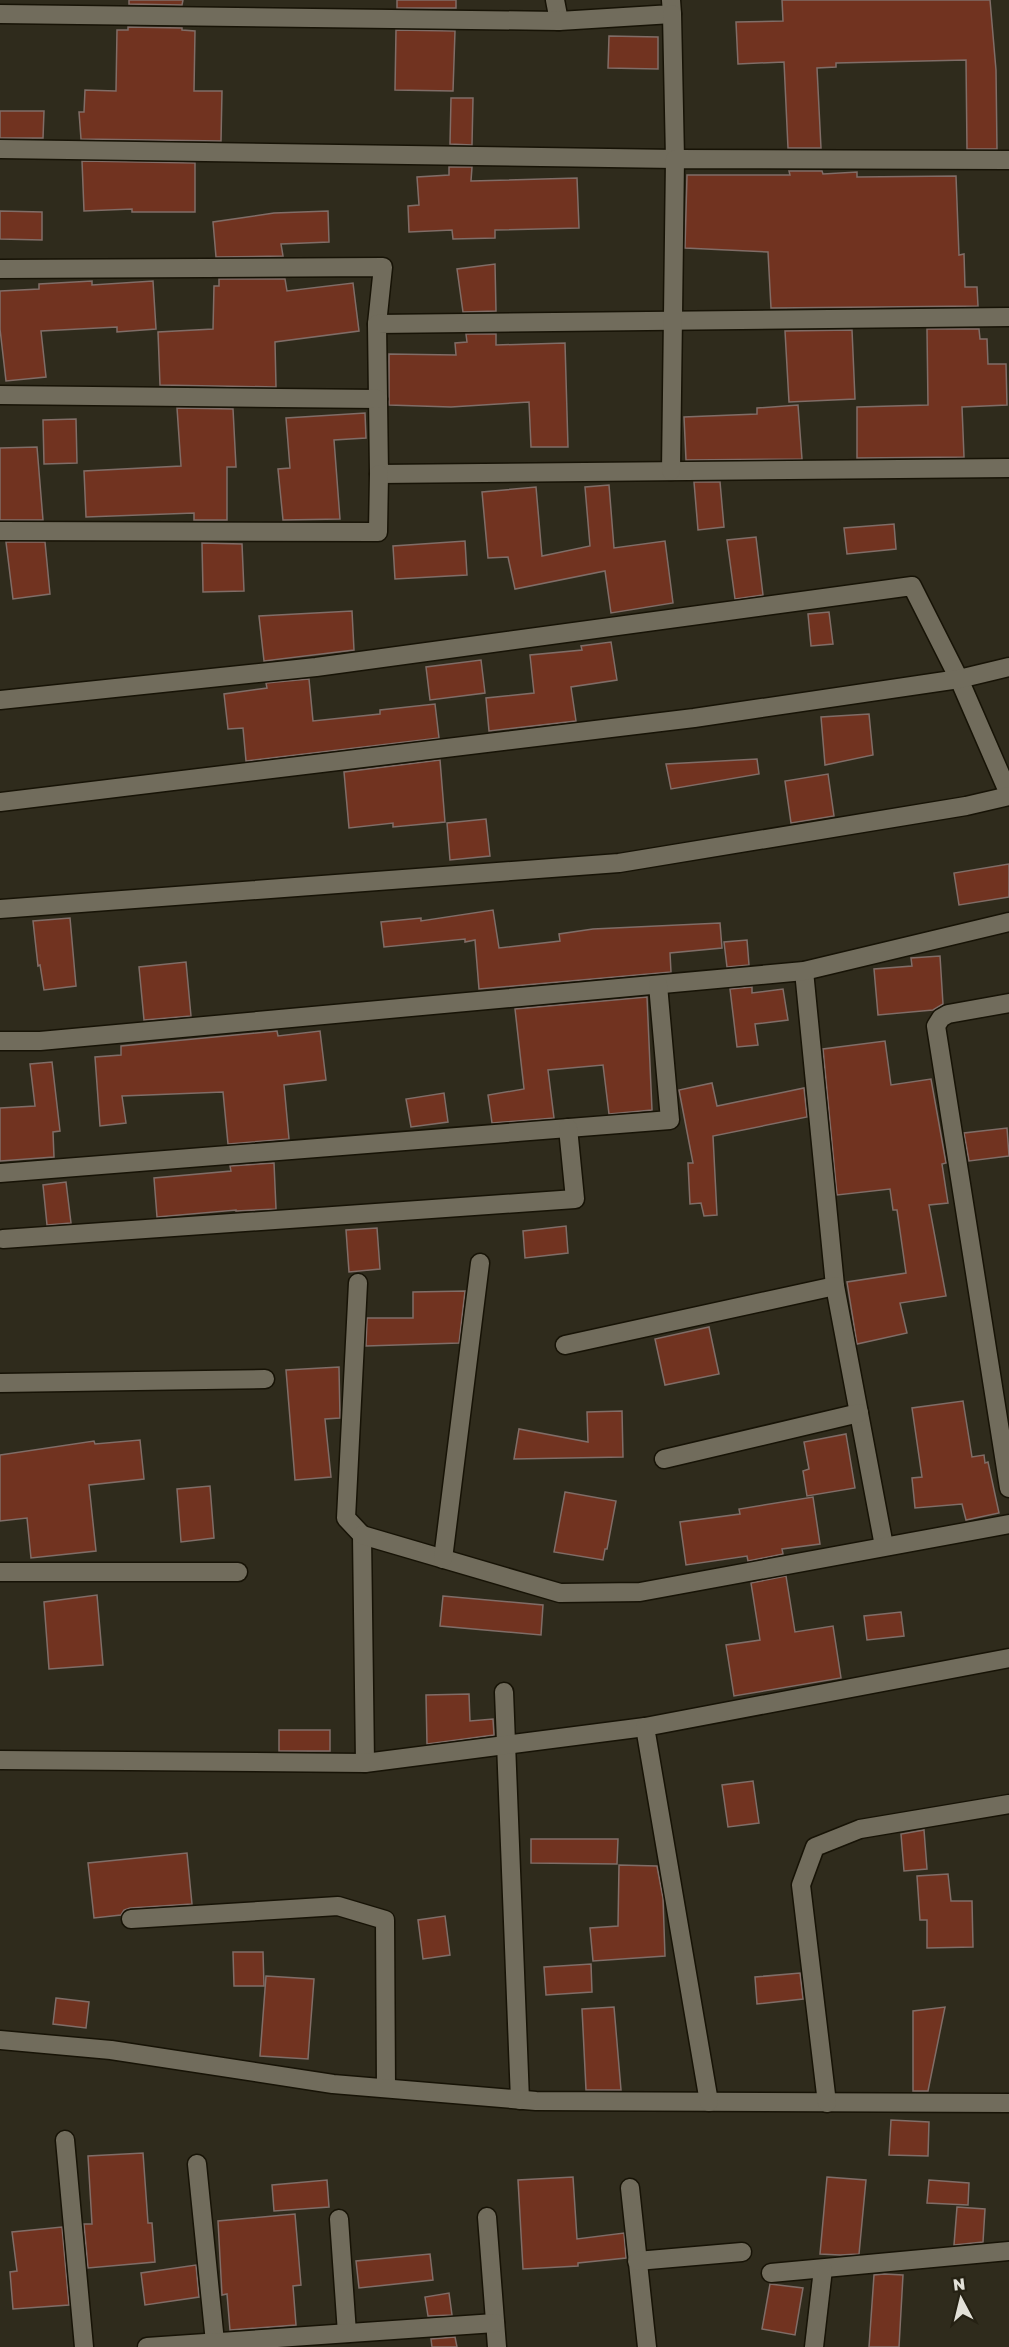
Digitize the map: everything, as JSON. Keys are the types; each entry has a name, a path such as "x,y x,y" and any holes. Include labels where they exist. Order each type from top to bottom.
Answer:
{"street":[{"path":"555,0 559,21"},
{"path":"0,14 559,21 672,7 675,159 671,471"},
{"path":"0,148 675,159 1009,159"},
{"path":"0,269 383,267 377,324 378,532 0,531"},
{"path":"377,324 1009,317"},
{"path":"0,395 378,399"},
{"path":"378,474 1009,468"},
{"path":"0,699 316,668 912,586 959,680 1009,795 966,806 619,863 0,909"},
{"path":"0,802 682,720 959,680 1009,667"},
{"path":"0,1041 40,1041 804,971 1009,922"},
{"path":"804,971 835,1286 884,1546"},
{"path":"0,1173 670,1120 658,985"},
{"path":"1009,1003 948,1014 941,1018 936,1026 1009,1488"},
{"path":"3,1239 575,1199 568,1128"},
{"path":"444,1559 480,1263"},
{"path":"358,1283 346,1518 362,1535 560,1593 640,1592 1009,1524"},
{"path":"565,1345 835,1286"},
{"path":"0,1383 265,1379"},
{"path":"664,1459 859,1413"},
{"path":"362,1535 365,1763"},
{"path":"0,1572 238,1572"},
{"path":"0,1760 365,1763 645,1727 1009,1658"},
{"path":"504,1692 520,2100"},
{"path":"645,1727 709,2102"},
{"path":"827,2103 801,1885 815,1847 860,1829 1009,1804"},
{"path":"131,1919 338,1906 386,1920 386,2088"},
{"path":"0,2040 111,2050 333,2084 520,2100 1009,2103"},
{"path":"65,2140 84,2347"},
{"path":"197,2164 215,2342"},
{"path":"630,2188 647,2347"},
{"path":"487,2217 497,2347"},
{"path":"339,2219 347,2333"},
{"path":"771,2273 1009,2251"},
{"path":"637,2261 742,2252"},
{"path":"814,2347 824,2269"},
{"path":"147,2347 495,2323"}],"building":[{"path":"129,0 183,0 182,5 129,4"},
{"path":"397,0 456,0 456,8 397,8"},
{"path":"782,0 990,0 996,70 997,149 967,149 966,60 836,63 836,67 817,68 821,148 788,148 784,62 738,64 736,22 783,21"},
{"path":"128,27 182,28 182,30 195,31 194,91 222,91 221,141 81,139 79,112 84,112 85,90 116,91 117,30 128,30"},
{"path":"396,30 455,31 453,91 395,90"},
{"path":"609,36 658,37 658,69 608,68"},
{"path":"451,98 473,98 472,145 450,144"},
{"path":"0,111 44,111 43,138 0,138"},
{"path":"82,161 195,163 195,212 132,212 132,209 84,211"},
{"path":"449,167 472,167 471,181 577,178 579,228 495,230 495,238 453,239 452,230 409,232 408,206 419,205 417,177 449,175"},
{"path":"789,171 822,171 823,174 857,172 857,177 956,176 959,255 964,254 965,287 977,287 978,306 771,308 768,252 685,248 687,175 790,175"},
{"path":"0,211 42,212 42,240 0,239"},
{"path":"328,211 329,242 281,244 283,256 216,257 213,222 274,213"},
{"path":"495,264 496,311 463,312 457,269"},
{"path":"219,279 285,279 287,291 353,283 359,331 275,342 276,387 160,385 158,332 213,329 214,286 219,286"},
{"path":"92,281 92,285 153,281 156,329 117,332 117,327 41,331 46,377 6,381 0,329 0,291 39,289 39,284"},
{"path":"927,329 979,329 980,339 987,339 988,364 1006,364 1007,405 962,407 964,457 857,458 857,407 928,405"},
{"path":"852,330 855,399 789,402 785,331"},
{"path":"466,334 496,334 496,345 565,343 568,447 531,447 529,402 451,407 389,405 389,354 456,355 455,343 467,342"},
{"path":"798,405 802,459 686,460 684,417 757,414 757,408"},
{"path":"177,408 233,409 236,467 227,467 227,520 194,520 194,513 86,517 84,471 181,466"},
{"path":"365,413 366,438 334,440 340,519 283,520 278,469 290,468 286,418"},
{"path":"76,419 77,463 44,464 43,420"},
{"path":"37,447 43,520 0,520 0,448"},
{"path":"694,482 720,482 724,527 698,530"},
{"path":"609,485 614,548 665,541 673,603 611,613 605,571 515,589 508,557 488,558 482,492 536,487 542,556 590,546 585,487"},
{"path":"894,524 896,549 847,554 844,528"},
{"path":"756,537 763,595 735,599 727,540"},
{"path":"465,541 467,575 395,579 393,546"},
{"path":"6,542 45,542 50,594 13,599"},
{"path":"202,543 242,544 244,591 203,592"},
{"path":"352,611 354,650 264,661 259,616"},
{"path":"829,612 833,644 811,646 808,614"},
{"path":"611,642 617,680 571,687 576,721 489,731 486,698 534,693 530,655 582,650 581,646"},
{"path":"481,660 485,693 430,700 426,667"},
{"path":"309,679 313,721 380,714 380,710 435,704 439,738 246,761 243,728 228,729 224,694 267,688 266,683"},
{"path":"869,714 873,755 825,765 821,717"},
{"path":"757,759 759,774 671,789 666,764"},
{"path":"440,760 445,822 393,827 393,823 349,828 344,772"},
{"path":"828,774 834,816 791,823 785,781"},
{"path":"486,819 490,856 450,860 447,823"},
{"path":"1009,864 1009,897 959,905 954,873"},
{"path":"493,910 499,948 560,941 559,934 593,929 720,923 722,948 670,953 671,972 479,989 475,940 384,947 381,922 421,918 421,921"},
{"path":"70,918 76,986 44,990 40,965 38,966 33,921"},
{"path":"747,940 749,965 727,967 724,942"},
{"path":"940,956 943,1004 933,1010 878,1015 874,969 912,966 911,958"},
{"path":"186,962 191,1016 144,1020 139,967"},
{"path":"752,987 752,993 783,989 788,1020 755,1024 758,1045 737,1047 730,989"},
{"path":"647,997 652,1110 609,1114 603,1065 548,1070 554,1118 492,1123 488,1095 524,1089 515,1009"},
{"path":"277,1031 278,1036 320,1031 326,1080 284,1085 289,1139 228,1144 223,1092 122,1096 126,1123 100,1126 95,1057 121,1055 121,1046"},
{"path":"885,1041 891,1085 931,1079 946,1163 942,1164 948,1203 929,1205 946,1296 900,1303 907,1333 857,1344 847,1282 906,1273 897,1210 893,1210 890,1189 837,1195 823,1049"},
{"path":"52,1062 60,1131 53,1132 54,1157 0,1161 0,1108 35,1106 30,1064"},
{"path":"712,1083 717,1106 804,1088 807,1117 713,1136 717,1215 704,1216 701,1203 690,1204 688,1163 693,1163 679,1090"},
{"path":"444,1093 448,1122 411,1127 406,1099"},
{"path":"1007,1128 1009,1156 969,1161 964,1133"},
{"path":"274,1163 276,1209 157,1217 154,1178 231,1171 230,1166"},
{"path":"66,1182 71,1223 47,1225 43,1185"},
{"path":"566,1226 568,1253 525,1258 523,1231"},
{"path":"377,1228 380,1269 349,1272 346,1230"},
{"path":"465,1291 459,1343 366,1346 367,1318 413,1318 413,1292"},
{"path":"709,1327 719,1374 665,1385 655,1339"},
{"path":"339,1367 340,1418 325,1419 331,1477 295,1480 286,1370"},
{"path":"963,1401 972,1457 984,1455 985,1463 988,1462 999,1513 966,1520 962,1504 915,1508 912,1478 922,1477 912,1408"},
{"path":"622,1411 623,1457 514,1459 519,1429 588,1442 587,1412"},
{"path":"846,1434 855,1488 807,1496 803,1471 809,1469 804,1442"},
{"path":"140,1440 144,1479 89,1485 96,1551 31,1558 27,1518 0,1521 0,1455 94,1441 95,1444"},
{"path":"210,1486 214,1538 181,1542 177,1489"},
{"path":"565,1492 616,1501 603,1560 554,1552"},
{"path":"813,1497 820,1544 782,1549 783,1554 748,1561 747,1556 686,1565 680,1522 740,1514 739,1509"},
{"path":"786,1576 795,1632 833,1626 841,1678 734,1696 726,1645 760,1640 751,1583"},
{"path":"97,1595 103,1665 49,1669 44,1602"},
{"path":"443,1596 543,1605 541,1635 440,1626"},
{"path":"901,1612 904,1636 867,1640 864,1616"},
{"path":"469,1694 470,1721 493,1719 494,1735 427,1744 426,1695"},
{"path":"279,1730 330,1730 330,1751 279,1751"},
{"path":"753,1781 759,1823 728,1827 722,1785"},
{"path":"924,1830 927,1869 904,1871 901,1834"},
{"path":"531,1839 618,1839 617,1864 531,1863"},
{"path":"187,1853 192,1904 130,1908 124,1910 121,1915 94,1918 88,1863"},
{"path":"619,1865 657,1866 663,1898 665,1956 593,1961 590,1928 618,1926"},
{"path":"948,1874 951,1901 972,1901 973,1947 927,1948 927,1920 920,1920 917,1876"},
{"path":"445,1916 450,1955 423,1959 418,1920"},
{"path":"233,1952 263,1952 264,1986 234,1986"},
{"path":"591,1964 592,1992 546,1995 544,1967"},
{"path":"800,1973 803,1999 757,2004 755,1977"},
{"path":"266,1976 314,1979 308,2059 260,2056"},
{"path":"56,1998 89,2002 86,2028 53,2024"},
{"path":"614,2007 621,2090 586,2090 582,2009"},
{"path":"945,2007 928,2091 913,2091 913,2011"},
{"path":"891,2120 929,2122 928,2156 889,2155"},
{"path":"143,2153 148,2223 152,2223 155,2262 88,2268 84,2224 92,2224 88,2156"},
{"path":"573,2177 577,2239 624,2233 626,2258 578,2263 578,2266 523,2269 518,2180"},
{"path":"827,2177 866,2180 859,2254 820,2254"},
{"path":"327,2180 329,2207 274,2211 272,2185"},
{"path":"929,2180 969,2183 968,2205 927,2203"},
{"path":"957,2207 985,2209 983,2242 954,2245"},
{"path":"295,2214 301,2285 293,2286 296,2325 230,2330 227,2294 222,2295 218,2221"},
{"path":"62,2227 69,2305 13,2309 10,2272 17,2271 12,2232"},
{"path":"430,2254 433,2280 359,2288 356,2261"},
{"path":"196,2265 199,2297 145,2305 141,2273"},
{"path":"874,2275 903,2275 899,2347 869,2347"},
{"path":"770,2284 803,2288 795,2335 762,2329"},
{"path":"449,2293 452,2315 428,2316 425,2297"},
{"path":"455,2337 457,2347 432,2347 431,2339"}]}
